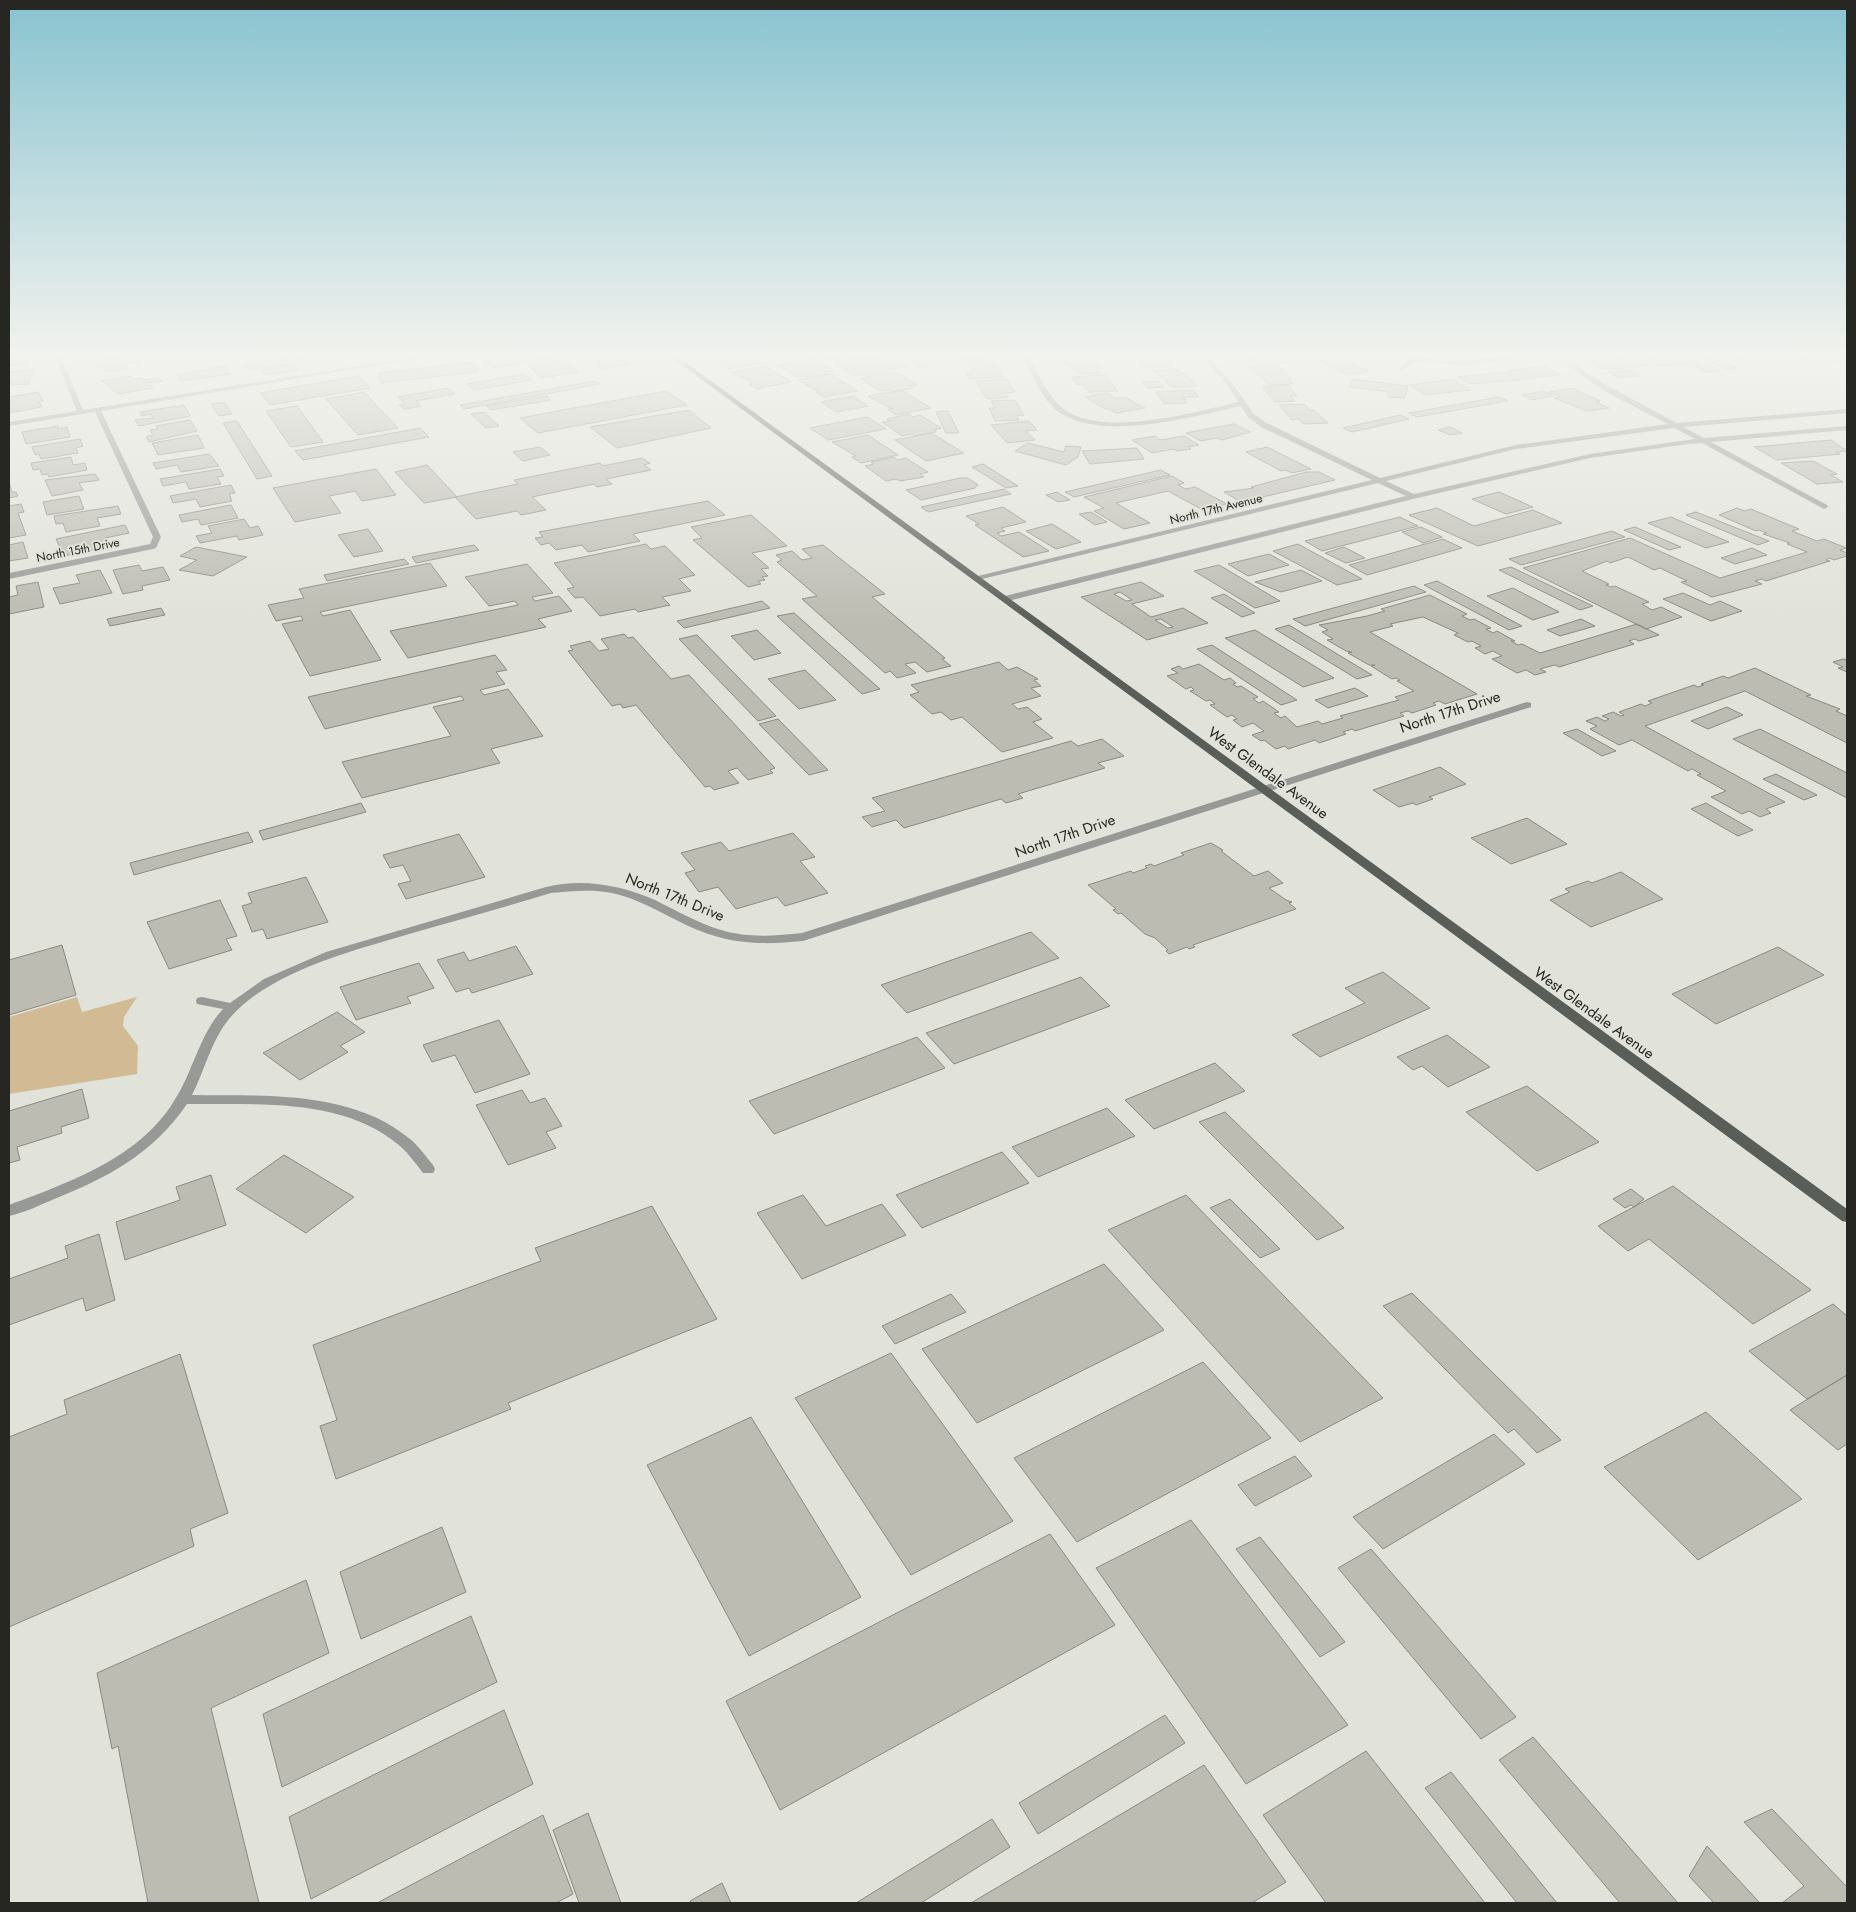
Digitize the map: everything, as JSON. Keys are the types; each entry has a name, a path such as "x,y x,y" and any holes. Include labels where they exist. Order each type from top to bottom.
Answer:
{"main road":[{"name":"West Glendale Avenue","path":"792,443 1847,1218"}],"street":[{"name":"North 15th Drive","path":"9,576 153,546 157,537 113,443"},
{"path":"1300,443 1414,497"},
{"name":"North 17th Avenue","path":"977,579 1516,447 1540,443"},
{"path":"1004,599 1414,497 1590,456 1683,443"},
{"path":"1712,443 1824,507"},
{"name":"North 17th Drive","path":"9,1211 100,1173 139,1148 168,1122 183,1100 214,1030 232,1008 267,983 333,954 550,890 580,887 611,890 632,896 696,926 720,934 773,940 803,937 1527,705"},
{"path":"202,1001 232,1008"},
{"path":"183,1100 287,1103 325,1107 362,1116 390,1130 412,1146 428,1168"}],"shaded area":[{"path":"77,997 82,1012 137,997 124,1017 123,1026 138,1046 137,1074 9,1094 9,1017"}],"building":[{"path":"55,443 82,443 83,446 76,448 78,453 41,459 39,454 35,455 32,447"},
{"path":"152,443 202,443 204,448 158,455"},
{"path":"235,443 251,443 272,476 257,479"},
{"path":"288,443 315,443 291,447"},
{"path":"337,443 395,443 303,460 295,451"},
{"path":"611,443 639,443 617,448"},
{"path":"834,443 880,443 898,455 861,463 852,457 856,456"},
{"path":"900,443 948,443 964,453 926,461"},
{"path":"1028,443 1064,452 1066,446 1081,447 1078,457 1066,465 1015,451"},
{"path":"1137,443 1196,443 1199,445 1188,447 1191,449 1177,451 1173,449 1152,453"},
{"path":"1796,443 1836,443 1847,451 1836,452 1840,454 1777,460 1754,447"},
{"path":"540,447 550,455 523,461 513,452"},
{"path":"1267,447 1311,469 1292,473 1285,470 1281,471 1246,452"},
{"path":"1137,448 1144,459 1090,464 1082,451"},
{"path":"209,454 219,466 181,472 177,465 156,469 153,463"},
{"path":"71,457 73,465 85,463 87,470 49,477 48,474 42,475 40,469 33,470 31,463"},
{"path":"894,457 898,460 906,458 928,472 920,474 924,477 886,481 865,466 874,464 871,462"},
{"path":"642,458 650,463 644,465 651,470 606,479 612,484 597,487 594,484 532,497 546,510 521,515 517,511 476,519 455,497 518,484 514,480 600,463 603,466"},
{"path":"1813,461 1837,474 1831,475 1843,482 1817,484 1781,463"},
{"path":"983,464 1018,486 1006,488 972,467"},
{"path":"427,465 457,497 424,503 395,472"},
{"path":"220,469 224,476 217,477 221,484 189,489 186,482 163,486 160,479"},
{"path":"376,469 396,495 362,501 355,491 329,496 341,513 295,522 273,488"},
{"path":"1161,470 1170,475 1074,497 1065,492"},
{"path":"1307,472 1319,472 1335,480 1241,502 1224,492 1254,488 1251,487"},
{"path":"95,474 99,480 79,483 83,490 52,496 45,480"},
{"path":"1172,476 1184,483 1178,485 1186,489 1195,487 1227,504 1203,510 1168,491 1116,503 1150,523 1124,529 1094,511 1104,508 1084,497"},
{"path":"960,478 968,478 978,485 975,488 921,500 906,490"},
{"path":"9,482 12,492 16,492 18,496 9,498"},
{"path":"231,485 235,493 229,494 232,501 200,507 196,499 173,503 170,496"},
{"path":"1004,489 1011,494 928,512 921,507"},
{"path":"1057,492 1070,500 1058,502 1046,495"},
{"path":"1499,492 1533,507 1506,514 1472,499"},
{"path":"79,496 84,509 47,515 43,502"},
{"path":"708,501 725,515 633,534 640,541 588,552 582,545 556,550 549,543 541,545 535,538 543,537 539,532"},
{"path":"21,504 24,512 18,513 26,535 9,538 9,506"},
{"path":"231,505 238,518 201,525 198,519 182,522 179,515"},
{"path":"118,506 121,514 97,518 100,526 66,532 63,523 56,524 54,516"},
{"path":"1003,507 1026,522 1001,528 1005,531 997,533 1001,536 1019,532 1049,551 1023,557 975,525 979,524 966,516"},
{"path":"1437,508 1474,526 1533,510 1562,523 1478,546 1409,515"},
{"path":"1737,508 1745,511 1751,509 1799,529 1792,531 1817,541 1824,539 1846,548 1840,550 1847,553 1847,556 1834,560 1829,558 1826,560 1830,561 1766,581 1762,579 1755,581 1762,584 1712,597 1681,582 1687,581 1660,568 1654,570 1628,557 1610,563 1607,561 1582,571 1609,584 1606,585 1615,586 1649,602 1642,604 1652,610 1661,607 1682,617 1646,629 1523,568 1630,538 1720,578 1807,552 1787,544 1790,543 1763,534 1767,533 1759,530 1756,531 1719,515"},
{"path":"1091,512 1107,522 1095,525 1079,514"},
{"path":"1696,512 1769,541 1758,545 1686,515"},
{"path":"751,515 787,546 752,553 769,568 761,569 768,576 762,577 765,580 758,581 761,584 748,587 693,540 702,538 691,527"},
{"path":"1400,517 1418,526 1322,551 1305,541"},
{"path":"1671,517 1729,542 1706,548 1648,523"},
{"path":"244,519 250,528 258,526 263,535 239,540 237,536 200,543 196,536 212,533 208,526"},
{"path":"1052,524 1081,542 1056,549 1026,531"},
{"path":"125,525 129,533 105,538 110,546 64,556 56,539"},
{"path":"1421,527 1442,537 1423,543 1402,532"},
{"path":"1635,527 1681,547 1669,550 1624,530"},
{"path":"368,529 383,551 354,557 338,535"},
{"path":"1612,531 1625,537 1521,565 1509,559"},
{"path":"1443,539 1462,548 1367,575 1349,565"},
{"path":"23,542 28,558 9,561 9,545"},
{"path":"646,544 651,549 665,546 695,575 679,579 691,591 662,597 670,605 638,612 635,609 600,616 583,597 575,598 567,589 574,587 554,563"},
{"path":"1298,544 1362,579 1337,585 1273,551"},
{"path":"474,545 479,550 416,563 412,557"},
{"path":"823,545 885,594 872,597 945,658 942,659 951,666 927,672 915,662 905,664 916,673 897,678 890,671 885,673 802,599 817,596 777,562 782,560 776,555 792,551 802,560 812,558 802,549"},
{"path":"196,547 247,557 213,576 179,570 197,560 180,556"},
{"path":"1344,547 1365,558 1346,563 1325,553"},
{"path":"1752,548 1767,555 1735,564 1721,558"},
{"path":"1269,554 1289,565 1248,576 1228,564"},
{"path":"404,559 409,564 327,581 324,575"},
{"path":"430,563 447,586 320,612 323,616 350,610 381,660 310,676 282,624 303,620 301,616 276,621 268,605 304,598 299,589"},
{"path":"527,564 553,593 532,597 535,601 559,596 572,611 538,619 546,627 408,658 390,631 518,605 515,601 489,606 465,577"},
{"path":"139,565 142,571 163,567 170,580 142,586 143,590 123,594 113,570"},
{"path":"1219,565 1280,601 1255,608 1194,571"},
{"path":"1511,567 1593,606 1580,610 1499,570"},
{"path":"100,570 112,593 60,604 53,588 80,583 76,575"},
{"path":"1301,570 1322,581 1281,592 1255,582"},
{"path":"1437,581 1522,626 1509,630 1424,585"},
{"path":"38,582 44,607 9,614 9,597 18,595 16,586"},
{"path":"1141,582 1164,596 1132,604 1151,617 1183,608 1208,623 1147,640 1081,597","holes":["1120,592 1132,600 1126,601 1114,594","1161,619 1173,627 1168,628 1155,620"]},
{"path":"1414,586 1426,592 1305,626 1293,619"},
{"path":"1513,588 1559,612 1533,620 1487,596"},
{"path":"1683,593 1710,605 1720,601 1742,611 1711,621 1663,599"},
{"path":"1224,594 1255,613 1242,617 1211,598"},
{"path":"1430,595 1467,614 1462,616 1470,620 1474,619 1491,628 1486,629 1493,633 1497,631 1515,641 1511,641 1518,645 1522,644 1540,653 1637,624 1659,635 1639,641 1635,639 1629,641 1634,644 1559,667 1555,665 1540,669 1546,672 1535,675 1526,670 1517,673 1492,659 1502,656 1493,651 1485,654 1475,648 1481,646 1454,635 1458,633 1423,617 1390,624 1393,626 1370,632 1477,694 1445,704 1439,701 1433,703 1436,705 1412,713 1408,711 1400,713 1404,716 1355,731 1352,729 1343,732 1346,734 1319,743 1315,740 1288,749 1285,746 1276,749 1264,740 1261,741 1252,735 1264,731 1253,723 1242,727 1233,720 1237,719 1232,715 1227,717 1210,705 1215,704 1210,700 1206,701 1190,691 1194,690 1191,687 1186,689 1167,676 1178,673 1171,669 1179,666 1183,669 1199,664 1224,680 1230,678 1236,683 1233,684 1237,687 1241,686 1258,697 1253,699 1259,703 1263,701 1279,712 1274,713 1281,718 1285,716 1297,727 1318,721 1322,724 1343,718 1340,716 1399,700 1395,697 1414,691 1397,681 1400,680 1392,679 1371,666 1375,665 1369,665 1348,653 1352,652 1346,651 1327,640 1333,639 1322,632 1328,630 1319,625 1367,616 1385,611 1381,609"},
{"path":"762,601 770,608 684,628 677,621"},
{"path":"161,608 165,615 110,626 107,619"},
{"path":"794,613 880,689 862,694 777,616"},
{"path":"1581,619 1595,626 1560,636 1547,630"},
{"path":"1289,625 1372,675 1357,679 1275,629"},
{"path":"757,630 781,653 754,660 731,636"},
{"path":"1255,630 1334,678 1303,687 1225,638"},
{"path":"624,634 628,638 633,637 671,679 689,675 775,768 770,770 773,773 748,780 737,768 728,771 739,783 714,790 710,786 705,787 636,705 623,708 620,704 612,706 568,651 573,650 570,646 590,641 599,651 609,649 601,639"},
{"path":"697,635 776,716 758,721 679,639"},
{"path":"1212,645 1297,700 1281,705 1197,649"},
{"path":"495,655 507,670 496,672 505,684 480,690 484,695 508,689 543,736 491,749 500,763 362,798 342,762 451,736 433,707 464,700 461,696 325,729 308,697"},
{"path":"1843,659 1847,660 1847,672 1838,668 1843,667 1833,662"},
{"path":"999,662 1008,670 1017,667 1038,679 1034,680 1041,686 1031,688 1041,696 1012,704 1018,709 1027,707 1042,719 1033,722 1053,738 1002,752 962,717 951,720 941,712 932,714 910,695 919,692 911,685"},
{"path":"1755,668 1811,695 1806,696 1840,709 1836,711 1847,716 1847,743 1745,691 1645,726 1785,802 1766,809 1771,813 1760,817 1749,811 1742,814 1711,797 1726,791 1697,775 1701,774 1692,769 1688,771 1632,740 1619,745 1590,729 1597,726 1586,721 1597,717 1605,721 1609,719 1602,716 1613,712 1621,716 1624,715 1619,712 1641,704 1645,706 1652,703 1648,701 1694,685 1698,687 1704,685 1701,684 1723,676 1728,678"},
{"path":"805,670 836,700 799,709 768,679"},
{"path":"1355,688 1368,696 1328,708 1315,700"},
{"path":"1727,707 1743,715 1708,729 1691,721"},
{"path":"778,719 828,770 809,775 759,724"},
{"path":"1577,729 1616,751 1602,756 1563,733"},
{"path":"1760,729 1847,773 1847,798 1733,739"},
{"path":"1102,739 1124,756 1098,763 1105,768 1018,794 1023,798 1006,803 1001,799 904,828 896,820 872,827 862,817 885,811 872,798 1071,741 1078,746"},
{"path":"1440,767 1466,784 1429,797 1433,799 1416,805 1413,803 1399,807 1373,790"},
{"path":"1776,774 1817,795 1804,800 1763,779"},
{"path":"361,803 366,812 263,840 259,831"},
{"path":"1706,803 1753,830 1738,836 1691,809"},
{"path":"1527,818 1567,844 1511,864 1471,838"},
{"path":"248,832 253,842 134,875 130,863"},
{"path":"793,833 815,857 800,861 828,893 785,906 777,897 736,909 718,887 699,892 685,873 695,870 681,853 721,842 729,851"},
{"path":"459,834 485,877 406,899 398,884 411,881 403,865 390,868 383,855"},
{"path":"1211,843 1223,850 1221,851 1254,876 1268,871 1283,883 1269,888 1292,902 1289,903 1296,909 1193,945 1195,947 1189,949 1187,947 1169,954 1166,951 1168,950 1155,938 1145,934 1121,913 1118,914 1113,910 1116,909 1088,885 1131,871 1133,873 1147,868 1145,866 1151,864 1154,866 1184,855 1181,853"},
{"path":"1621,872 1663,899 1591,927 1550,900 1570,892 1565,889 1588,881 1592,883"},
{"path":"306,877 328,922 267,939 263,929 252,932 242,906 252,903 248,893"},
{"path":"220,900 237,936 226,939 232,950 169,969 147,922"},
{"path":"1031,932 1059,958 907,1013 881,985"},
{"path":"62,945 76,995 9,1015 9,960"},
{"path":"516,946 533,974 472,993 469,988 456,992 437,960 464,952 469,961"},
{"path":"1778,947 1824,975 1716,1024 1672,994"},
{"path":"419,963 434,988 407,997 411,1003 356,1020 340,987"},
{"path":"1383,972 1430,1008 1320,1057 1292,1035 1365,1003 1345,988"},
{"path":"1081,977 1110,1006 954,1064 926,1033"},
{"path":"337,1012 365,1032 340,1046 348,1052 300,1080 263,1053"},
{"path":"499,1020 530,1074 475,1093 455,1055 432,1062 423,1045"},
{"path":"1447,1035 1490,1067 1448,1087 1422,1066 1413,1070 1397,1057"},
{"path":"917,1037 945,1068 774,1134 749,1101"},
{"path":"1215,1063 1245,1091 1154,1129 1125,1100"},
{"path":"1527,1086 1599,1142 1537,1171 1466,1112"},
{"path":"82,1089 89,1118 61,1127 62,1133 17,1147 20,1160 9,1163 9,1111"},
{"path":"522,1090 530,1103 545,1098 562,1126 546,1132 556,1148 508,1165 476,1105"},
{"path":"1107,1108 1135,1136 1038,1177 1012,1147"},
{"path":"1225,1112 1344,1228 1317,1240 1199,1122"},
{"path":"1002,1152 1029,1183 922,1228 896,1195"},
{"path":"284,1155 354,1197 306,1233 236,1189"},
{"path":"211,1175 226,1225 125,1260 116,1222 180,1200 176,1187"},
{"path":"1673,1186 1811,1290 1753,1324 1649,1239 1628,1251 1598,1226"},
{"path":"1631,1189 1644,1199 1634,1207 1631,1205 1625,1208 1613,1199"},
{"path":"803,1195 826,1226 882,1204 906,1235 802,1279 757,1213"},
{"path":"1186,1195 1383,1398 1300,1442 1108,1230"},
{"path":"1230,1199 1280,1249 1260,1258 1210,1208"},
{"path":"652,1206 717,1319 508,1403 511,1409 336,1479 320,1426 337,1420 313,1345 541,1261 535,1248"},
{"path":"99,1234 115,1300 86,1311 83,1298 9,1325 9,1279 68,1258 65,1246"},
{"path":"1104,1264 1164,1330 977,1423 922,1349"},
{"path":"1412,1293 1561,1440 1537,1453 1514,1429 1508,1433 1383,1306"},
{"path":"951,1294 966,1312 895,1344 882,1326"},
{"path":"1833,1304 1847,1316 1847,1375 1807,1399 1749,1351"},
{"path":"891,1353 1013,1521 911,1575 795,1398"},
{"path":"180,1354 228,1513 190,1529 194,1546 9,1627 9,1437 67,1414 64,1400"},
{"path":"1203,1362 1271,1438 1077,1542 1014,1458"},
{"path":"1847,1375 1847,1444 1838,1450 1790,1410"},
{"path":"1706,1412 1802,1499 1698,1560 1604,1467"},
{"path":"751,1417 861,1597 749,1656 647,1465"},
{"path":"1494,1434 1525,1464 1383,1549 1353,1517"},
{"path":"1295,1456 1312,1476 1255,1506 1238,1485"},
{"path":"1191,1520 1348,1725 1246,1784 1096,1568"},
{"path":"442,1527 466,1592 361,1639 340,1572"},
{"path":"1050,1534 1115,1625 780,1810 726,1701"},
{"path":"1260,1537 1345,1642 1320,1657 1236,1549"},
{"path":"1371,1549 1516,1717 1481,1739 1338,1568"},
{"path":"306,1580 329,1653 211,1708 259,1903 148,1903 118,1746 112,1749 97,1673"},
{"path":"471,1616 497,1682 282,1787 263,1714"},
{"path":"504,1710 533,1784 311,1899 289,1817"},
{"path":"1165,1715 1185,1743 1038,1834 1019,1803"},
{"path":"1533,1737 1678,1903 1620,1903 1499,1760"},
{"path":"1366,1751 1485,1903 1326,1903 1263,1815"},
{"path":"1204,1765 1286,1882 1252,1903 971,1903"},
{"path":"1451,1772 1557,1903 1517,1903 1425,1788"},
{"path":"1772,1809 1847,1887 1847,1903 1782,1903 1804,1886 1744,1822"},
{"path":"588,1813 621,1903 579,1903 553,1830"},
{"path":"543,1815 573,1894 556,1903 377,1903"},
{"path":"992,1819 1010,1847 921,1903 856,1903"},
{"path":"1707,1846 1760,1903 1714,1903 1689,1876"},
{"path":"722,1883 731,1903 691,1903 690,1901"}]}
